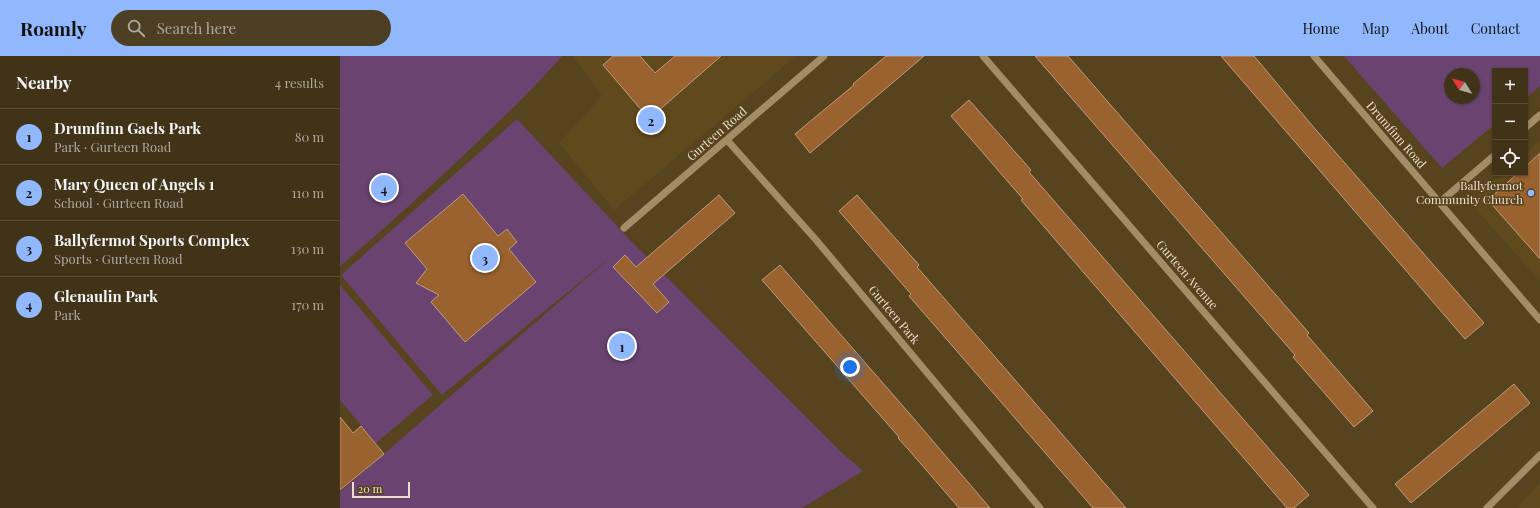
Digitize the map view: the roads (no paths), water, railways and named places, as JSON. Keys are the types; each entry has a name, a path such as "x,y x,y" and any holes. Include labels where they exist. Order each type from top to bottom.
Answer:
{"street":[{"name":"Gurteen Road","path":"624,228 824,56"},
{"name":"Gurteen Avenue","path":"984,56 1374,508"},
{"name":"Drumfinn Road","path":"1314,56 1540,320"},
{"path":"1528,125 1540,115"},
{"name":"Gurteen Park","path":"727,140 817,241 1040,508"},
{"path":"1440,202 1492,158"},
{"path":"1487,508 1540,455"}],"place":[{"name":"Mary Queen of Angels 1","path":"651,120"},
{"name":"Glenaulin Park","path":"384,188"},
{"name":"Ballyfermot Community Church","path":"1531,193"},
{"name":"Ballyfermot Sports Complex","path":"485,258"},
{"name":"Drumfinn Gaels Park","path":"622,346"}]}
